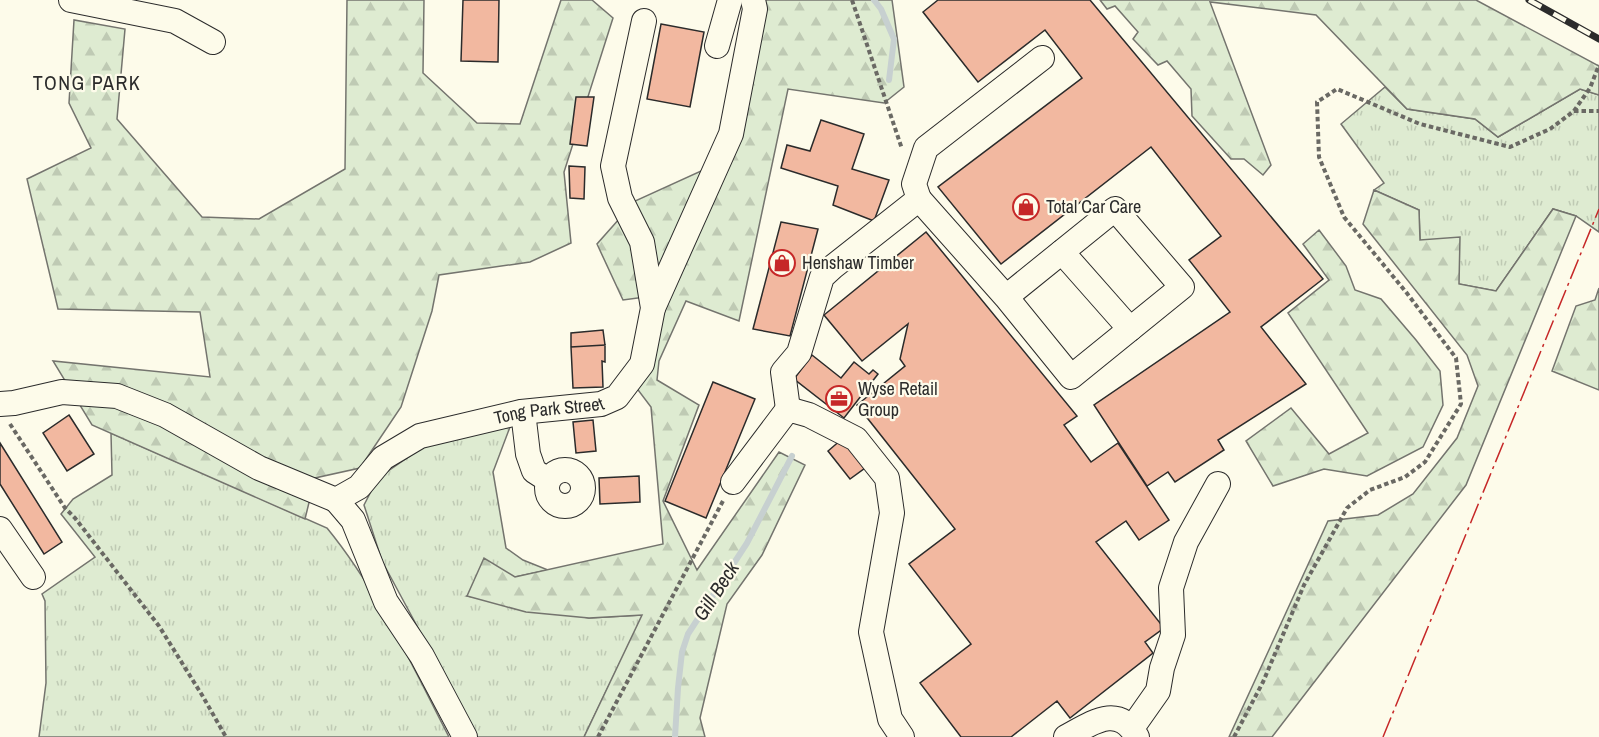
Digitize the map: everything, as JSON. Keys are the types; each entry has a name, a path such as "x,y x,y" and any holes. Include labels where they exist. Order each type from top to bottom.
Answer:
{"street":[{"path":"71,0 175,21 213,42"},
{"path":"717,46 730,0"},
{"path":"653,308 730,134 755,9 753,0"},
{"name":"Tong Park Street","path":"359,488 383,458 420,436 523,412 601,404 617,397 642,364 653,308 642,242 620,198 613,166 644,21"},
{"path":"1006,297 1115,209 1182,287 1071,377 1006,297 919,199 914,184 926,148 1042,58"},
{"path":"733,482 788,408 783,372 799,353 822,277 919,199"},
{"path":"1062,252 1130,329"},
{"path":"0,389 31,399"},
{"path":"3,411 31,399 62,392 117,396 165,415 259,468 336,500 353,520 386,602 422,656 465,737"},
{"path":"788,408 809,415 856,439 888,478 892,513 872,632 890,719 902,737"},
{"path":"523,412 528,454 534,471 548,480"},
{"path":"1066,737 1103,718 1118,718 1135,733 1158,691 1162,668 1173,635 1171,588 1186,542 1218,484"},
{"path":"336,500 359,488"},
{"path":"353,520 359,488"},
{"path":"0,528 33,577"}],"path":[{"path":"852,0 903,151"},
{"path":"1234,737 1263,682 1304,585 1347,508 1370,490 1405,477 1425,462 1461,404 1456,358 1406,292 1344,217 1319,157 1317,102 1337,89 1420,124 1510,147 1550,129 1574,111 1590,88 1599,65"},
{"path":"1574,111 1599,111"},
{"path":"3,411 64,508 75,518 159,626 226,737"},
{"path":"598,737 733,482"}],"green space":[{"path":"347,0 424,0 423,73 477,123 520,124 561,0 592,0 613,18 564,172 571,243 530,262 439,275 432,311 401,407 360,468 315,478 305,519 92,425 53,361 210,377 200,312 58,309 27,179 91,148 69,103 74,20 125,29 117,119 202,217 259,219 345,169"},
{"path":"763,0 892,0 904,87 884,103 788,89 739,321 686,301 659,361 657,380 699,405 663,501 697,570 779,452 805,465 762,555 727,604 700,718 705,737 584,737 642,615 589,618 526,612 467,596 484,558 515,577 663,544 651,407 632,382 668,294 623,300 597,244 635,201 710,167"},
{"path":"1100,0 1476,0 1599,66 1599,95 1580,89 1498,137 1475,119 1407,109 1316,15 1210,2 1271,165 1263,175 1244,159 1231,159 1192,116 1191,89 1167,61 1158,65 1133,39 1138,32 1115,6 1107,9"},
{"path":"1385,87 1407,109 1475,119 1498,137 1580,89 1599,95 1599,232 1576,216 1553,209 1496,291 1459,284 1420,240 1419,210 1374,190 1384,183 1341,124"},
{"path":"1374,190 1419,210 1420,240 1460,237 1459,284 1496,291 1553,209 1576,216 1466,485 1272,737 1229,737 1328,521 1378,515 1413,494 1457,438 1478,386 1467,355 1363,224"},
{"path":"1319,230 1346,266 1355,290 1381,299 1440,371 1443,405 1423,447 1367,476 1324,469 1273,486 1246,441 1291,408 1329,454 1368,433 1288,313 1329,280 1303,244"},
{"path":"1599,288 1599,390 1552,371 1576,306 1595,300"},
{"path":"510,427 493,472 506,548 523,560 548,570 515,577 467,596 589,618 643,615 584,737 473,737 438,665 382,561 364,505 378,478 423,447 479,431"},
{"path":"111,433 327,528 378,602 449,737 39,737 46,683 45,601 42,594 95,557 61,514 73,499 112,475"}],"building":[{"path":"463,0 499,0 498,62 461,61"},
{"path":"938,0 1090,0 1323,279 1261,327 1306,384 1218,440 1224,450 1175,482 1168,472 1147,486 1094,405 1230,312 1189,260 1221,236 1151,147 1001,264 938,187 1082,78 1045,30 978,82 923,12"},
{"path":"661,24 704,32 690,107 647,99"},
{"path":"576,97 594,97 587,146 570,144"},
{"path":"821,120 864,134 852,169 889,180 874,221 833,205 838,186 781,168 787,145 810,151"},
{"path":"569,166 585,167 584,199 570,198"},
{"path":"781,222 818,229 790,336 753,329"},
{"path":"926,232 1077,416 1064,425 1091,462 1118,443 1169,520 1139,540 1126,521 1096,542 1164,628 1145,642 1153,653 1070,718 1057,701 1011,737 961,737 920,683 971,644 909,564 955,529 857,405 905,366 900,359 908,324 862,361 824,315"},
{"path":"603,330 605,345 571,347 571,333"},
{"path":"605,345 605,362 602,361 603,387 573,388 571,347"},
{"name":"Wyse Retail Group","path":"812,355 841,378 854,362 869,374 873,370 878,374 844,418 794,379"},
{"path":"713,382 755,399 706,518 665,501"},
{"path":"69,415 94,454 67,471 43,433"},
{"path":"593,420 596,451 576,453 573,422"},
{"path":"842,439 865,468 850,479 828,451"},
{"path":"0,443 62,542 44,554 0,484"},
{"path":"639,476 640,502 600,504 599,478"}],"waterway":[{"name":"Gill Beck","path":"874,0 881,9 894,39 889,80"},
{"name":"Gill Beck","path":"675,737 682,652 688,634 747,543 792,456"}],"railway":[{"path":"1529,0 1599,39"}],"power":[{"path":"1383,737 1599,209"}],"place":[{"name":"Total Car Care","path":"1026,207"},
{"name":"Henshaw Timber","path":"782,263"},
{"name":"Wyse Retail Group","path":"839,399"}],"district":[{"name":"TONG PARK","path":"87,83"}]}
